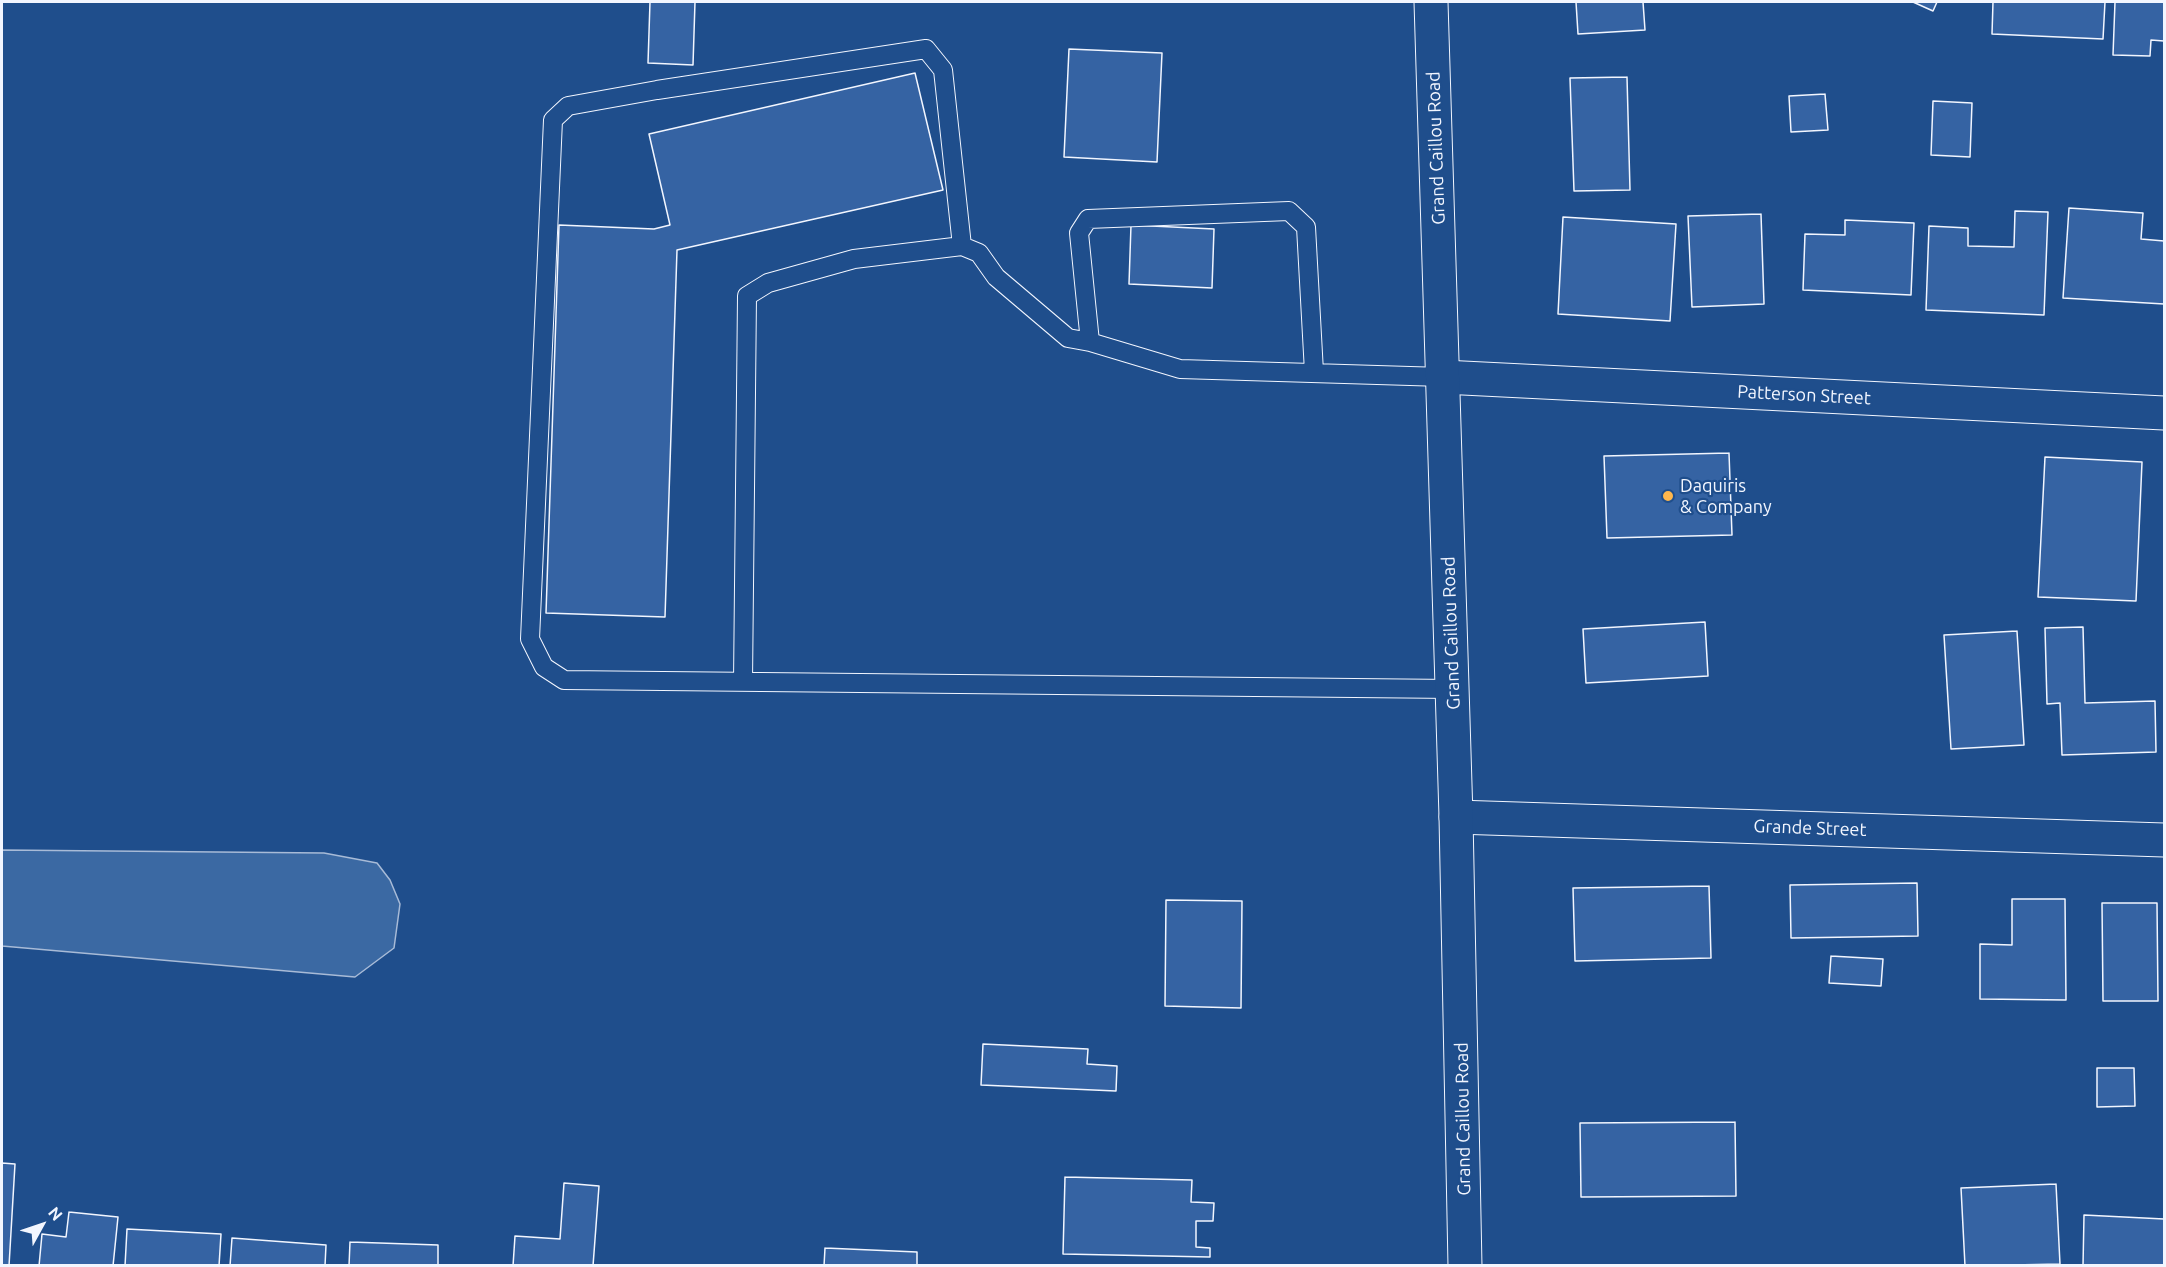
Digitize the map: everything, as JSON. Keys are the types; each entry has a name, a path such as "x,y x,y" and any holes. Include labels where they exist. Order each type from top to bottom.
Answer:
{"street":[{"name":"Grand Caillou Road","path":"1431,2 1456,817 1466,1266"},
{"name":"Patterson Street","path":"1443,377 2164,413"},
{"name":"Grande Street","path":"1456,817 2164,840"}],"lane":[{"path":"962,246 943,69 926,50 568,106 552,120 530,639 544,667 564,680 1452,689"},
{"path":"1090,342 1079,233 1088,219 1289,211 1306,227 1314,372"},
{"path":"743,682 747,296 768,283 854,259 962,246 979,253 996,277 1068,338 1090,342 1180,369 1443,377"}],"water":[{"path":"2,850 324,853 377,863 390,880 400,904 394,948 355,977 2,946"}],"building":[{"path":"650,2 695,2 693,65 648,63"},
{"path":"1576,2 1643,2 1645,30 1578,34"},
{"path":"1913,2 1937,2 1933,11"},
{"path":"1993,2 2105,2 2103,39 1992,34"},
{"path":"2115,2 2164,2 2164,41 2151,40 2150,56 2113,55"},
{"path":"1069,49 1162,53 1157,162 1064,157"},
{"path":"915,73 943,190 677,250 665,617 546,613 559,225 654,229 670,225 649,134"},
{"path":"1627,77 1630,190 1574,191 1570,78"},
{"path":"1825,94 1828,130 1791,132 1789,96"},
{"path":"1933,101 1972,103 1970,157 1931,155"},
{"path":"2069,208 2143,213 2141,239 2164,241 2164,304 2063,298"},
{"path":"2015,211 2048,212 2044,315 1926,310 1929,226 1968,228 1968,246 2014,247"},
{"path":"1761,214 1764,304 1692,307 1688,216"},
{"path":"1563,217 1676,224 1670,321 1558,314"},
{"path":"1845,220 1914,223 1911,295 1803,290 1805,234 1845,235"},
{"path":"1131,225 1214,229 1212,288 1129,284"},
{"name":"Daquiris & Company","path":"1729,453 1732,535 1607,538 1604,456"},
{"path":"2045,457 2142,462 2136,601 2038,597"},
{"path":"1705,622 1708,676 1586,683 1583,629"},
{"path":"2083,627 2085,703 2155,701 2156,752 2062,755 2060,703 2047,704 2045,628"},
{"path":"2017,631 2024,745 1951,749 1944,635"},
{"path":"1917,883 1918,936 1791,938 1790,885"},
{"path":"1709,886 1711,958 1575,961 1573,888"},
{"path":"2012,899 2065,899 2066,1000 1980,999 1980,944 2012,945"},
{"path":"1166,900 1242,901 1241,1008 1165,1006"},
{"path":"2102,903 2157,903 2158,1001 2103,1001"},
{"path":"1831,956 1883,959 1881,986 1829,983"},
{"path":"983,1044 1088,1049 1087,1064 1117,1066 1116,1091 981,1085"},
{"path":"2097,1068 2134,1068 2135,1106 2097,1107"},
{"path":"1735,1122 1736,1196 1581,1197 1580,1123"},
{"path":"2,1163 15,1164 9,1266 2,1266"},
{"path":"1065,1177 1192,1180 1191,1202 1214,1203 1213,1221 1196,1221 1196,1247 1210,1248 1210,1257 1063,1254"},
{"path":"564,1183 599,1186 593,1266 513,1266 515,1236 560,1239"},
{"path":"2056,1184 2060,1264 1965,1266 1961,1188"},
{"path":"69,1212 118,1217 113,1266 39,1266 42,1234 66,1237"},
{"path":"2084,1215 2164,1219 2164,1266 2083,1266"},
{"path":"127,1229 221,1234 219,1266 125,1266"},
{"path":"232,1238 326,1245 325,1266 230,1266"},
{"path":"350,1242 438,1245 438,1266 349,1266"},
{"path":"825,1248 917,1252 917,1266 824,1266"}],"place":[{"name":"Daquiris & Company","path":"1668,496"}]}
